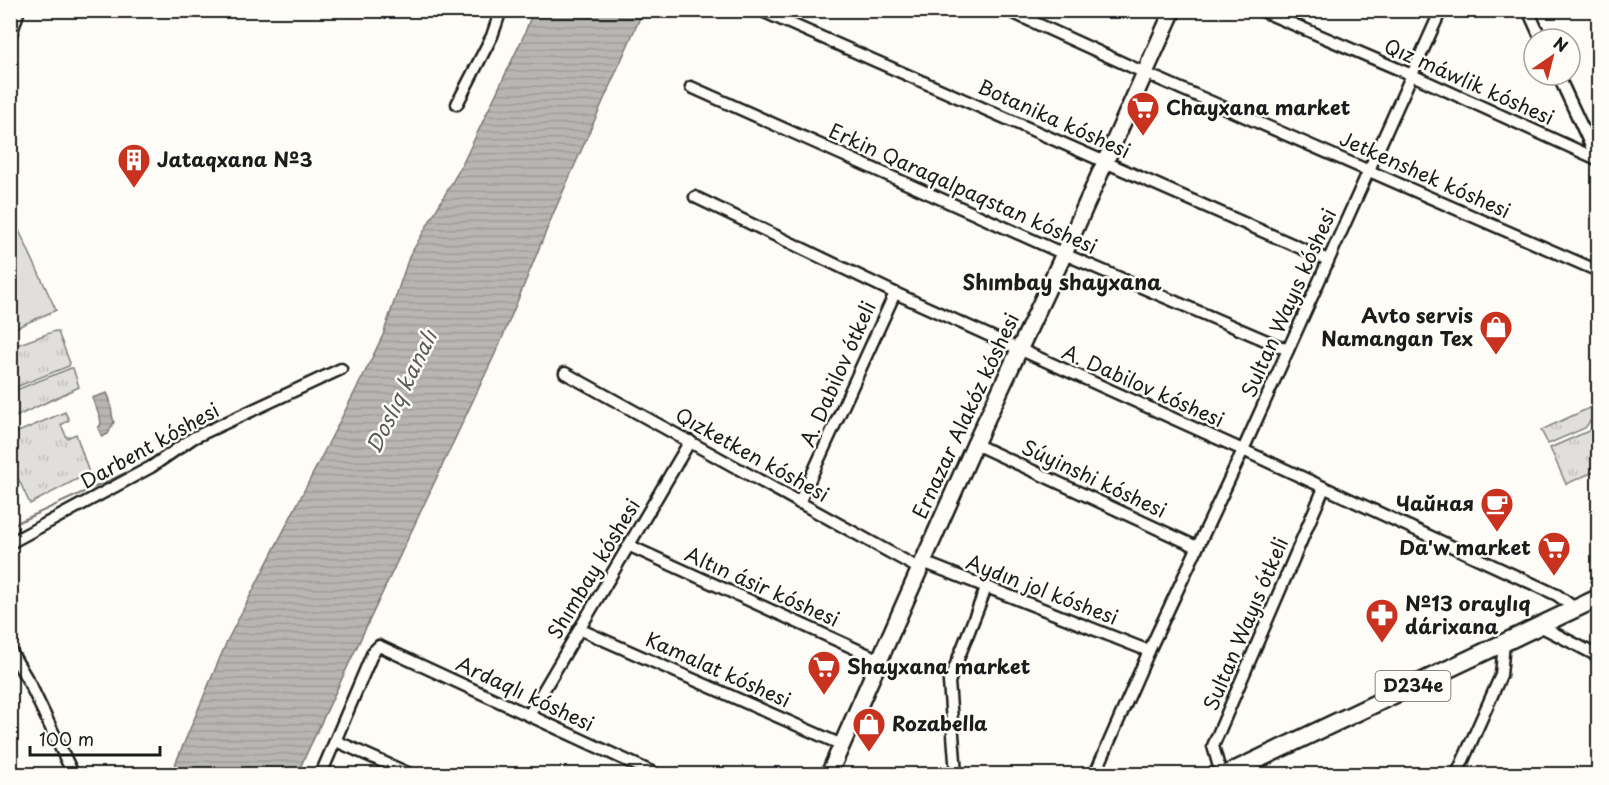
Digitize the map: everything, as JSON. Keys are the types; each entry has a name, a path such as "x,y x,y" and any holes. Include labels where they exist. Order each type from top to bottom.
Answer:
{"main road":[{"name":"Ernazar Alakóz kóshesi","path":"829,774 975,444 1106,162 1173,10"},
{"name":"D234e","path":"1227,774 1599,598"}],"street":[{"path":"10,38 18,10"},
{"path":"457,104 492,36 501,10"},
{"name":"Jetkenshek kóshesi","path":"1007,10 1145,73 1599,270"},
{"name":"Qız máwlik kóshesi","path":"1260,10 1412,75 1597,159"},
{"name":"Sultan Wayıs kóshesi","path":"1095,774 1441,10"},
{"path":"1528,10 1536,27"},
{"name":"Botanika kóshesi","path":"764,12 1328,260"},
{"name":"Erkin Qaraqalpaqstan kóshesi","path":"691,87 1064,254 1288,350"},
{"path":"1564,87 1597,159"},
{"name":"A. Dabilov kóshesi","path":"694,197 895,293 1557,595 1576,609"},
{"name":"A. Dabilov ótkeli","path":"800,502 895,293"},
{"name":"Darbent kóshesi","path":"10,543 152,467 193,438 341,369"},
{"name":"Qızketken kóshesi","path":"565,373 922,566"},
{"name":"Shımbay kóshesi","path":"529,715 690,441"},
{"name":"Súyinshi kóshesi","path":"975,444 1197,547"},
{"name":"Sultan Wayıs ótkeli","path":"1221,774 1213,747 1324,488"},
{"name":"Altın ásir kóshesi","path":"630,546 880,660"},
{"name":"Aydın jol kóshesi","path":"922,566 986,588 1149,651"},
{"path":"956,774 949,682 986,588"},
{"path":"1540,626 1599,656"},
{"name":"Kamalat kóshesi","path":"579,629 842,745"},
{"path":"1457,774 1501,675 1504,643"},
{"name":"Ardaqlı kóshesi","path":"336,741 373,652 379,646 656,774"},
{"path":"10,650 30,684 73,774"},
{"path":"321,774 336,741 410,774"}],"green space":[{"path":"10,211 56,310 11,330 10,330"},
{"path":"55,331 58,332 70,363 69,366 11,389 11,347"},
{"path":"73,368 79,387 11,419 11,392"},
{"path":"1598,404 1598,411 1585,428 1548,444 1541,430"},
{"path":"65,412 69,420 61,425 67,438 76,434 89,473 30,504 11,463 11,435"},
{"path":"1593,429 1598,430 1598,470 1566,484 1550,448"}],"water":[{"name":"Doslıq kanalı","path":"533,11 643,11 554,212 501,341 297,774 171,774 227,641 383,335 409,257 462,165 524,35"},
{"path":"107,393 114,422 108,434 102,437 98,428 101,424 100,417 92,398"}],"waterway":[{"path":"304,381 333,366"},
{"path":"149,462 202,426 228,416"},
{"path":"10,526 138,467"}],"place":[{"name":"Chayxana market","path":"1143,137"},
{"name":"Jataqxana №3","path":"134,189"},
{"name":"Avto servis Namangan Tex","path":"1496,356"},
{"name":"Чайная","path":"1497,533"},
{"name":"Da'w market","path":"1554,577"},
{"name":"№13 oraylıq dárixana","path":"1382,644"},
{"name":"Shayxana market","path":"824,696"},
{"name":"Rozabella","path":"869,753"}],"district":[{"name":"Shımbay shayxana","path":"1062,283"}]}
